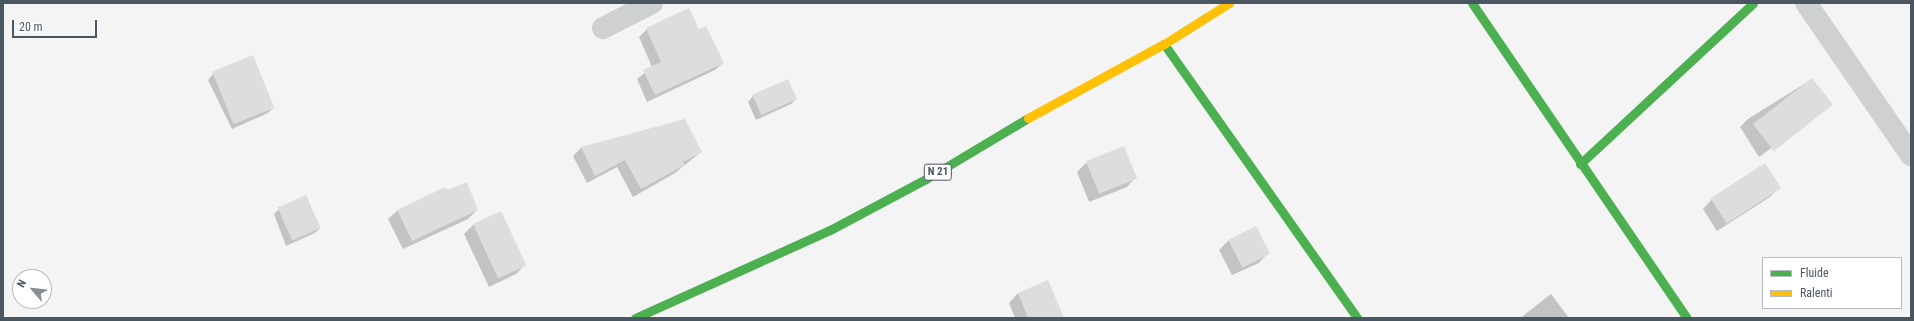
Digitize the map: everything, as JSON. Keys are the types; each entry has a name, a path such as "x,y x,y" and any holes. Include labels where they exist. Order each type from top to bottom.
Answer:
{"street":[{"path":"603,28 652,3"},
{"name":"N 21","path":"635,318 830,230 1164,44 1229,3"},
{"path":"1472,3 1580,164 1687,318"},
{"path":"1580,164 1753,3"},
{"path":"1806,3 1911,155"},
{"path":"1164,44 1357,318"}],"building":[{"path":"689,8 699,29 706,26 724,63 655,95 643,70 661,62 646,28"},
{"path":"253,55 274,108 234,124 212,71"},
{"path":"1812,78 1833,105 1774,151 1753,124"},
{"path":"788,79 797,99 761,115 752,95"},
{"path":"685,119 702,152 683,162 685,165 641,189 625,160 595,176 581,147"},
{"path":"1124,146 1137,178 1099,194 1086,161"},
{"path":"1765,163 1781,188 1727,224 1710,198"},
{"path":"467,182 478,210 412,241 397,210 445,187 447,190"},
{"path":"306,195 321,228 292,240 278,208"},
{"path":"501,211 526,265 498,278 473,224"},
{"path":"1256,226 1270,254 1242,268 1228,240"},
{"path":"1048,280 1064,318 1028,318 1018,293"}],"traffic: fast":[{"path":"1472,3 1687,318"},
{"path":"1580,164 1753,3"},
{"path":"1164,44 1357,318"},
{"path":"635,318 830,230 926,179 1028,118"}],"traffic: slow":[{"path":"1028,118 1164,44 1229,3"}]}
